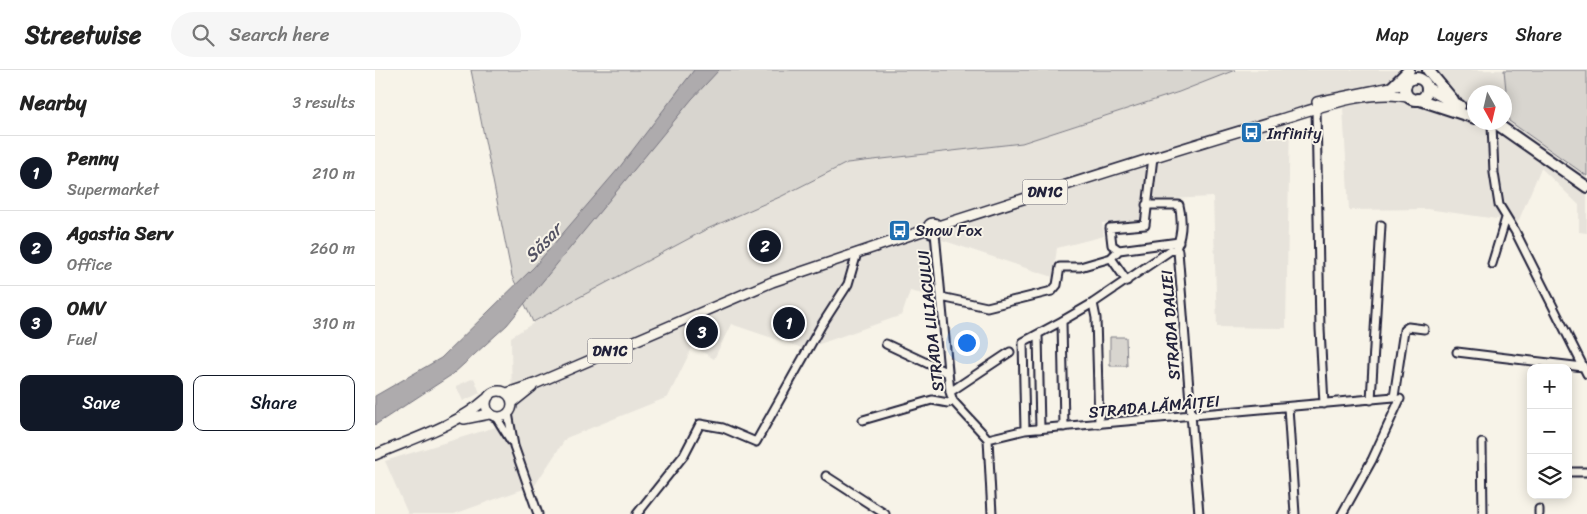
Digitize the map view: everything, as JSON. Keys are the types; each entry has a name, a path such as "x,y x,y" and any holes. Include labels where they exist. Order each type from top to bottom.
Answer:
{"highway":[{"path":"1410,76 1407,93 1414,98 1425,95 1426,86 1423,70"},
{"path":"1428,70 1457,105"},
{"path":"1391,88 1410,76 1420,79 1426,86 1467,109"},
{"name":"DN1C","path":"1414,98 1467,115"},
{"path":"1506,130 1587,187"}],"main road":[{"name":"DN1C","path":"375,455 442,426 478,406 495,391 507,393 537,383 769,283 1153,158 1315,103 1391,88"},
{"name":"DN1C","path":"1237,130 1316,108 1391,95 1414,98"},
{"name":"DN1C","path":"442,426 508,413 512,403 537,383"},
{"path":"507,393 512,403"},
{"path":"486,400 486,409 493,415"}],"street":[{"path":"1316,108 1320,329 1324,404"},
{"path":"1492,130 1496,192 1506,218 1515,231 1587,374"},
{"path":"1153,158 1145,225 1110,228 1112,245 1119,250 1178,248"},
{"name":"STRADA DALIEI","path":"1146,206 1179,205 1182,216 1178,248 1199,514"},
{"path":"1492,264 1506,218"},
{"path":"1371,400 1381,225"},
{"name":"STRADA LILIACULUI","path":"934,229 949,392 953,401 988,439"},
{"path":"1025,430 1023,342 1093,303 1171,250 1178,248"},
{"path":"941,297 977,307 997,306 1052,291 1057,285 1060,267 1079,267 1111,258 1119,250"},
{"path":"637,514 685,455 697,425 705,423 723,428 756,442 821,326 848,284 857,253"},
{"path":"1111,258 1127,281"},
{"path":"1093,303 1096,318 1099,424"},
{"path":"1062,321 1064,427"},
{"path":"1342,514 1372,460 1397,398 1404,330 1408,327 1424,330"},
{"path":"1038,334 1040,429"},
{"path":"886,344 948,373"},
{"path":"949,392 1010,352"},
{"path":"1457,352 1583,367"},
{"name":"STRADA LĂMÂIȚEI","path":"988,439 1025,430 1397,398"},
{"path":"863,420 932,400 948,403 953,401"},
{"path":"1289,408 1295,514"},
{"path":"508,413 514,446 536,512"},
{"path":"493,415 514,446"},
{"path":"988,439 992,514"},
{"path":"1482,443 1483,514"},
{"path":"1572,472 1587,472"},
{"path":"826,476 885,514"}],"shaded area":[{"path":"471,70 1235,70 1179,92 1022,143 847,163 782,196 705,230 533,322 512,276"},
{"path":"694,70 719,70 692,99 507,325 453,374 375,425 375,396 441,358 534,267 619,168"},
{"path":"1235,70 1504,70 1505,85 1467,85 1467,130 1512,130 1512,123 1587,176 1587,233 1579,232 1579,205 1541,168 1518,222 1427,209 1349,210 1343,108 1290,122 1286,328 1217,327 1213,197 1144,200 1141,220 1102,223 1104,236 1057,248 1053,277 933,237 939,298 910,291 902,315 805,349 731,324 714,359 693,346 668,397 566,438 535,485 454,514 408,514 385,461 512,422 511,337 564,304 705,230 782,196 847,163 1022,143 1179,92"},
{"path":"1504,70 1587,70 1587,176 1512,123 1512,85 1505,85"},
{"path":"1110,337 1126,337 1127,366 1110,366"},
{"path":"474,378 480,393 463,401 456,386"}],"place":[{"name":"Infinity","path":"1251,133"},
{"name":"Snow Fox","path":"899,230"},
{"name":"Agastia Serv","path":"765,246"},
{"name":"Penny","path":"789,323"},
{"name":"OMV","path":"702,332"}],"water label":[{"name":"Săsar","path":"543,243"}]}
